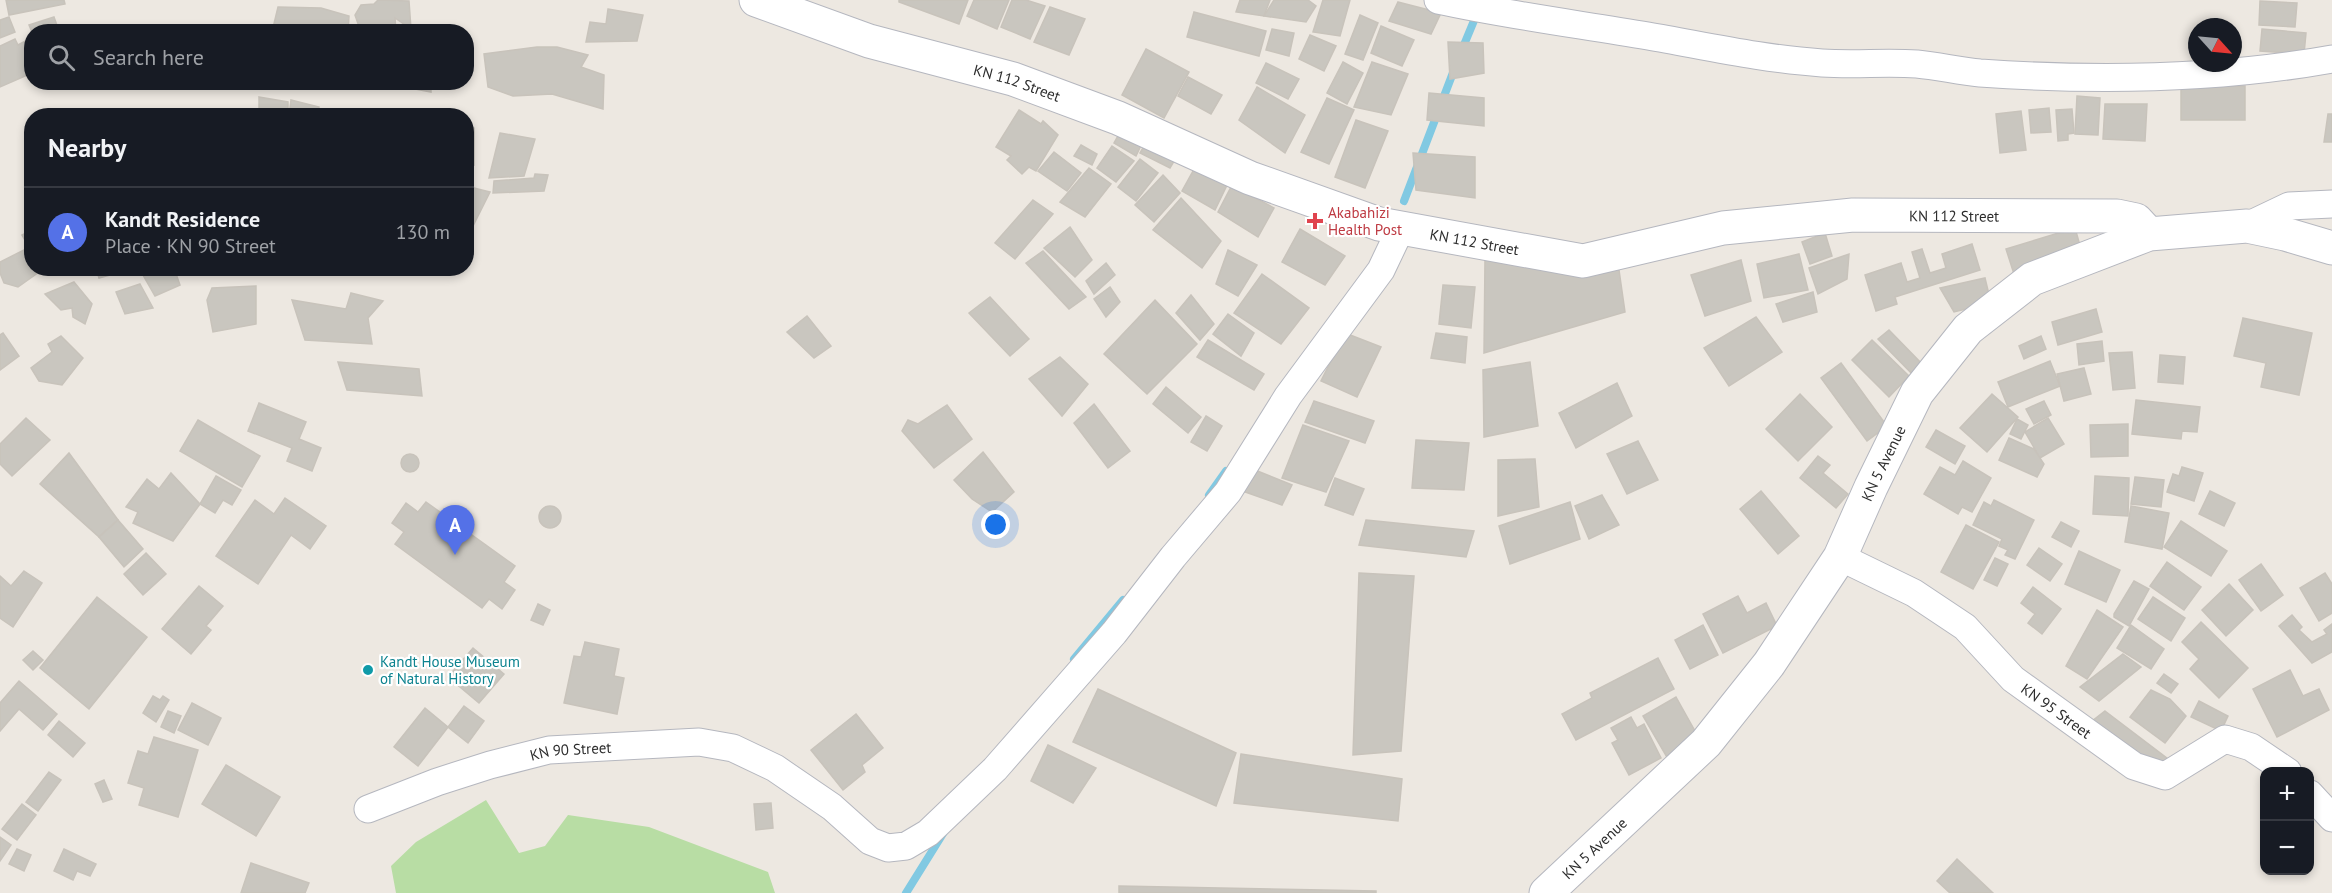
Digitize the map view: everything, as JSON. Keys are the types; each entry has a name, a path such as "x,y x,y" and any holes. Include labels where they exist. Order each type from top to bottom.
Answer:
{"street":[{"name":"KN 112 Street","path":"756,0 869,41 1013,79 1118,118 1250,178 1379,224 1583,261 1723,228 1852,214 2117,216 2136,220 2149,234"},
{"path":"1438,0 1521,17 1647,36 1728,52 1822,63 1917,64 1977,73 2066,78 2189,77 2285,68 2332,59"},
{"path":"2247,226 2289,206 2332,204"},
{"name":"KN 5 Avenue","path":"1546,893 1706,743 1769,664 1840,557 1917,393 1968,329 2032,279 2149,234 2247,226 2332,248"},
{"name":"KN 90 Street","path":"368,809 469,772 549,750 699,742 733,748 775,768 832,807 870,841 888,848 906,846 928,832 1002,760 1114,633 1173,557 1228,492 1288,396 1381,270 1401,228"},
{"name":"KN 95 Street","path":"1840,557 1914,592 1965,627 2013,679 2134,766 2165,776 2225,739 2252,747 2282,767"},
{"path":"2314,798 2332,818"}],"green space":[{"path":"486,800 519,853 545,846 568,815 649,827 768,872 775,893 396,893 391,866 416,842"}],"building":[{"path":"6,0 64,0 65,4 9,15"},
{"path":"378,0 409,1 411,24 404,24 395,18 395,24 358,24 355,15 361,5 374,4"},
{"path":"899,0 968,0 959,24 899,2"},
{"path":"974,0 1009,0 997,29 967,16"},
{"path":"1012,0 1026,0 1045,6 1030,39 1001,27"},
{"path":"1240,0 1270,0 1264,16 1236,12"},
{"path":"1274,0 1308,0 1316,6 1306,22 1264,16"},
{"path":"1323,0 1350,0 1340,36 1313,32"},
{"path":"2260,1 2297,3 2295,27 2259,25"},
{"path":"1398,2 1441,13 1431,34 1389,21"},
{"path":"278,7 321,8 349,16 348,24 274,24"},
{"path":"1050,7 1085,19 1069,55 1034,42"},
{"path":"608,9 643,15 637,41 586,42 590,22 606,24"},
{"path":"1194,12 1266,31 1259,56 1187,37"},
{"path":"1360,15 1378,23 1363,60 1345,54"},
{"path":"9,17 15,32 0,38 0,20"},
{"path":"54,17 56,24 32,24"},
{"path":"1381,26 1414,40 1402,66 1371,53"},
{"path":"1272,29 1294,33 1289,56 1266,50"},
{"path":"2262,29 2306,33 2304,54 2260,51"},
{"path":"1310,35 1336,46 1324,71 1299,59"},
{"path":"15,39 18,45 24,42 24,76 0,87 0,46"},
{"path":"1448,42 1483,43 1484,73 1450,79"},
{"path":"537,47 557,47 588,55 581,67 604,75 603,109 552,94 513,96 488,87 484,54"},
{"path":"1146,49 1189,72 1164,118 1122,95"},
{"path":"1343,62 1363,73 1347,104 1327,93"},
{"path":"1372,62 1408,74 1391,115 1354,107"},
{"path":"1266,63 1299,79 1288,99 1256,83"},
{"path":"1188,77 1222,95 1211,114 1178,96"},
{"path":"2245,86 2245,120 2181,120 2181,87"},
{"path":"1257,87 1305,115 1285,153 1239,120"},
{"path":"1429,93 1484,98 1484,126 1427,120"},
{"path":"2077,96 2100,98 2098,135 2075,134"},
{"path":"259,97 288,102 288,108 259,108"},
{"path":"1327,98 1354,110 1329,164 1301,152"},
{"path":"291,100 319,107 319,108 290,108"},
{"path":"2105,104 2147,104 2145,141 2103,139"},
{"path":"2049,108 2051,132 2031,133 2029,110"},
{"path":"2072,109 2074,133 2068,134 2068,140 2058,141 2056,110"},
{"path":"1019,110 1041,124 1043,121 1058,135 1036,171 1029,167 1022,174 1007,160 1011,156 996,147"},
{"path":"2021,111 2026,150 2000,153 1996,114"},
{"path":"2328,114 2332,114 2332,142 2324,142"},
{"path":"1356,120 1388,131 1365,188 1335,177"},
{"path":"1123,127 1144,139 1136,156 1114,143"},
{"path":"500,133 535,139 524,176 489,178"},
{"path":"1147,141 1177,156 1170,168 1140,153"},
{"path":"1081,145 1097,154 1092,165 1074,156"},
{"path":"1112,146 1134,161 1116,182 1097,168"},
{"path":"1054,152 1081,173 1067,191 1038,171"},
{"path":"1413,153 1475,157 1475,198 1416,190"},
{"path":"1140,159 1158,173 1136,201 1118,187"},
{"path":"1198,162 1229,181 1215,210 1182,191"},
{"path":"1089,168 1111,184 1085,217 1060,202"},
{"path":"535,174 548,175 544,191 493,193 494,181 534,178"},
{"path":"1163,175 1180,193 1154,222 1135,205"},
{"path":"1232,185 1274,208 1258,237 1218,212"},
{"path":"474,188 490,192 474,224"},
{"path":"1181,198 1221,241 1202,268 1153,230"},
{"path":"1033,200 1053,214 1015,259 995,243"},
{"path":"1070,227 1092,260 1075,277 1044,248"},
{"path":"2075,228 2083,256 2015,277 2006,249"},
{"path":"1300,229 1345,256 1325,285 1282,262"},
{"path":"1825,233 1832,256 1810,264 1802,242"},
{"path":"1972,244 1980,270 1895,297 1897,304 1876,311 1865,275 1901,263 1907,282 1920,278 1912,252 1922,249 1930,273 1946,268 1942,254"},
{"path":"24,250 24,276 34,276 18,287 4,283 0,273 0,262"},
{"path":"1228,250 1257,265 1238,296 1216,284"},
{"path":"1043,251 1086,297 1069,309 1026,263"},
{"path":"1799,254 1808,290 1764,298 1757,264"},
{"path":"1849,254 1847,279 1818,294 1809,268"},
{"path":"1617,256 1625,312 1484,353 1485,259"},
{"path":"1741,260 1751,301 1705,316 1691,275"},
{"path":"1106,263 1115,275 1094,294 1086,281"},
{"path":"1262,274 1309,308 1281,344 1234,313"},
{"path":"144,276 177,276 180,285 155,296"},
{"path":"1985,278 1991,303 1954,312 1940,288"},
{"path":"74,282 92,304 85,324 73,317 72,308 61,310 45,294"},
{"path":"140,284 153,308 125,314 116,292"},
{"path":"1443,285 1475,287 1471,328 1439,324"},
{"path":"256,286 256,324 213,332 207,300 212,288"},
{"path":"1110,287 1120,302 1106,317 1094,299"},
{"path":"1813,292 1817,312 1783,322 1776,304"},
{"path":"351,293 383,301 368,318 372,344 305,340 292,300 346,309"},
{"path":"1191,295 1214,324 1200,340 1176,313"},
{"path":"990,297 1029,339 1010,356 969,313"},
{"path":"1155,300 1197,344 1147,394 1104,354"},
{"path":"2096,309 2102,332 2058,345 2052,322"},
{"path":"1228,314 1254,333 1241,356 1213,334"},
{"path":"807,316 831,346 814,358 787,332"},
{"path":"1756,317 1782,352 1729,386 1704,348"},
{"path":"2243,318 2312,333 2299,395 2261,387 2266,363 2234,356"},
{"path":"1889,330 1926,368 1916,378 1878,339"},
{"path":"3,333 19,356 0,370 0,335"},
{"path":"1345,333 1381,347 1357,397 1321,381"},
{"path":"1436,333 1467,337 1465,363 1431,358"},
{"path":"61,336 83,358 62,385 39,381 31,368 52,352 48,344"},
{"path":"2041,336 2046,349 2024,359 2019,346"},
{"path":"1208,340 1264,374 1254,390 1197,357"},
{"path":"1872,340 1909,376 1889,397 1852,360"},
{"path":"2102,341 2104,361 2079,365 2077,344"},
{"path":"2132,352 2135,388 2113,390 2109,353"},
{"path":"2160,355 2185,357 2183,384 2158,382"},
{"path":"1060,357 1088,384 1062,416 1029,379"},
{"path":"2050,361 2060,386 2008,407 1998,382"},
{"path":"338,362 419,369 422,396 347,390"},
{"path":"1530,362 1538,426 1484,437 1483,370"},
{"path":"1841,363 1887,426 1867,441 1821,378"},
{"path":"2084,368 2091,394 2064,401 2057,374"},
{"path":"1617,383 1632,416 1576,448 1559,413"},
{"path":"1166,387 1201,417 1188,433 1153,404"},
{"path":"1800,394 1832,427 1798,461 1766,429"},
{"path":"1992,394 2018,417 1987,452 1960,428"},
{"path":"2136,400 2200,407 2197,432 2182,431 2181,439 2132,434"},
{"path":"1314,401 1374,421 1365,443 1305,422"},
{"path":"2044,401 2051,415 2034,424 2026,409"},
{"path":"259,403 306,422 299,439 321,448 312,471 287,461 292,448 248,431"},
{"path":"1094,404 1130,451 1108,468 1074,423"},
{"path":"947,405 972,439 934,468 902,431 908,420 918,424"},
{"path":"1206,416 1222,426 1207,451 1191,442"},
{"path":"26,418 50,440 12,476 0,464 0,444"},
{"path":"2048,418 2064,444 2040,458 2025,432"},
{"path":"2017,419 2028,425 2021,439 2010,434"},
{"path":"198,420 260,456 242,487 180,451"},
{"path":"2128,424 2128,456 2091,457 2090,425"},
{"path":"1303,425 1349,441 1326,492 1282,478"},
{"path":"1936,430 1965,446 1955,464 1926,447"},
{"path":"2009,438 2034,449 2044,464 2037,477 1999,460"},
{"path":"1416,440 1469,443 1464,490 1412,488"},
{"path":"1638,441 1658,480 1627,494 1607,454"},
{"path":"983,452 1014,492 992,512 972,499 954,480"},
{"path":"69,453 118,520 99,537 40,484"},
{"path":"410,454 416,457 419,463 416,469 410,472 404,469 401,463 404,457"},
{"path":"1818,456 1830,465 1823,473 1848,494 1836,508 1800,478"},
{"path":"1535,459 1539,507 1498,516 1498,460"},
{"path":"1963,461 1991,478 1972,512 1962,507 1958,514 1924,494 1940,467 1955,475"},
{"path":"1245,466 1292,485 1282,505 1234,488"},
{"path":"2182,467 2203,473 2194,501 2167,492 2173,474 2179,476"},
{"path":"171,473 200,504 173,541 133,523 138,512 126,507 147,479 159,489"},
{"path":"216,476 241,490 232,505 223,500 215,513 200,504"},
{"path":"2095,476 2129,478 2128,516 2093,514"},
{"path":"2135,477 2164,480 2161,507 2131,504"},
{"path":"1335,478 1364,489 1353,515 1325,505"},
{"path":"1761,491 1799,536 1778,554 1740,509"},
{"path":"2210,491 2235,503 2224,526 2199,514"},
{"path":"1602,495 1619,525 1589,539 1575,506"},
{"path":"285,498 326,526 310,549 291,535 258,584 216,556 255,500 274,514"},
{"path":"1994,500 2034,520 2015,559 2005,555 2008,550 1999,546 2002,539 1973,525 1984,502 1991,506"},
{"path":"426,502 515,566 504,582 515,590 502,609 489,599 482,608 395,544 404,532 392,523 406,503 418,512"},
{"path":"1570,502 1580,539 1510,564 1499,526"},
{"path":"550,506 558,509 561,517 558,525 550,528 542,525 539,517 542,509"},
{"path":"2131,506 2169,513 2162,549 2125,542"},
{"path":"118,520 143,549 124,567 99,537"},
{"path":"1366,520 1474,531 1466,557 1359,545"},
{"path":"2181,521 2227,551 2211,576 2164,547"},
{"path":"2061,522 2079,531 2071,547 2052,537"},
{"path":"1966,525 1999,542 1973,589 1941,572"},
{"path":"2039,548 2062,564 2050,581 2027,565"},
{"path":"2079,551 2120,570 2106,602 2065,584"},
{"path":"146,553 166,574 143,595 124,574"},
{"path":"1995,558 2008,564 1997,586 1984,580"},
{"path":"2167,562 2201,587 2184,610 2150,586"},
{"path":"2261,564 2283,595 2261,611 2239,580"},
{"path":"24,571 42,583 13,627 0,618 0,576 11,586"},
{"path":"1359,573 1414,576 1401,751 1353,755"},
{"path":"2325,573 2332,584 2332,613 2319,621 2300,588"},
{"path":"2134,581 2149,589 2129,626 2114,617 2114,614"},
{"path":"2229,584 2253,610 2226,636 2202,610"},
{"path":"199,586 223,606 206,626 211,630 191,654 162,629"},
{"path":"2033,587 2061,609 2042,634 2028,623 2035,614 2021,603"},
{"path":"1738,596 1747,613 1766,603 1777,626 1723,653 1703,614"},
{"path":"97,597 147,637 89,709 40,668"},
{"path":"2153,597 2185,618 2171,641 2138,619"},
{"path":"538,604 550,610 543,625 531,620"},
{"path":"2097,610 2123,627 2087,679 2066,666"},
{"path":"2292,615 2302,627 2299,630 2312,642 2327,634 2324,630 2332,624 2332,652 2312,663 2279,626"},
{"path":"2201,622 2248,668 2219,698 2190,669 2199,659 2182,642"},
{"path":"1703,625 1718,655 1690,669 1675,640"},
{"path":"2131,625 2164,649 2151,669 2117,648"},
{"path":"585,642 619,649 614,676 624,678 617,714 564,703 574,656 581,657"},
{"path":"473,648 504,674 479,703 448,677"},
{"path":"33,651 43,660 33,670 23,660"},
{"path":"2123,654 2141,667 2099,701 2080,687"},
{"path":"1658,658 1674,689 1576,740 1562,714 1592,698 1590,693"},
{"path":"2290,670 2303,696 2319,689 2329,710 2277,737 2253,689"},
{"path":"2164,674 2178,684 2171,693 2157,683"},
{"path":"19,681 57,714 43,730 19,709 0,731 0,703"},
{"path":"1098,689 1236,753 1216,806 1073,742"},
{"path":"2151,690 2170,699 2186,716 2165,743 2130,717"},
{"path":"153,696 160,700 163,696 169,700 156,722 143,713"},
{"path":"1676,697 1700,740 1668,759 1643,716"},
{"path":"2199,701 2228,716 2221,731 2191,717"},
{"path":"192,703 221,718 208,745 178,730"},
{"path":"464,706 484,721 468,743 448,727"},
{"path":"425,708 448,727 418,766 394,747"},
{"path":"168,711 181,716 174,733 161,727"},
{"path":"2105,711 2172,762 2159,779 2087,725"},
{"path":"856,714 883,748 862,765 865,772 843,790 811,750"},
{"path":"1631,717 1637,728 1644,724 1661,758 1629,775 1612,743 1618,740 1611,728"},
{"path":"59,721 85,743 73,757 48,735"},
{"path":"154,737 198,750 178,817 139,805 144,788 128,783 138,751 148,754"},
{"path":"1048,745 1096,768 1073,803 1031,781"},
{"path":"1241,754 1402,779 1398,821 1234,803"},
{"path":"226,765 280,797 256,836 202,804"},
{"path":"49,772 61,780 38,811 26,802"},
{"path":"104,780 112,799 103,802 95,784"},
{"path":"771,803 773,828 756,830 754,804"},
{"path":"22,804 36,815 17,840 2,829"},
{"path":"0,837 11,845 0,861"},
{"path":"17,849 31,855 24,871 9,864"},
{"path":"64,849 96,864 90,876 77,871 73,880 54,871"},
{"path":"1957,859 1993,893 1950,893 1937,881"},
{"path":"251,863 309,883 305,893 241,893"},
{"path":"1119,886 1376,891 1376,893 1119,893"}],"waterway":[{"path":"1461,52 1478,11"},
{"path":"1404,201 1454,70"},
{"path":"1209,495 1226,471"},
{"path":"1074,659 1123,600"},
{"path":"906,893 944,832"}],"place":[{"name":"Akabahizi Health Post","path":"1315,221"},
{"name":"Kandt Residence","path":"455,555"},
{"name":"Kandt House Museum of Natural History","path":"368,670"}]}
